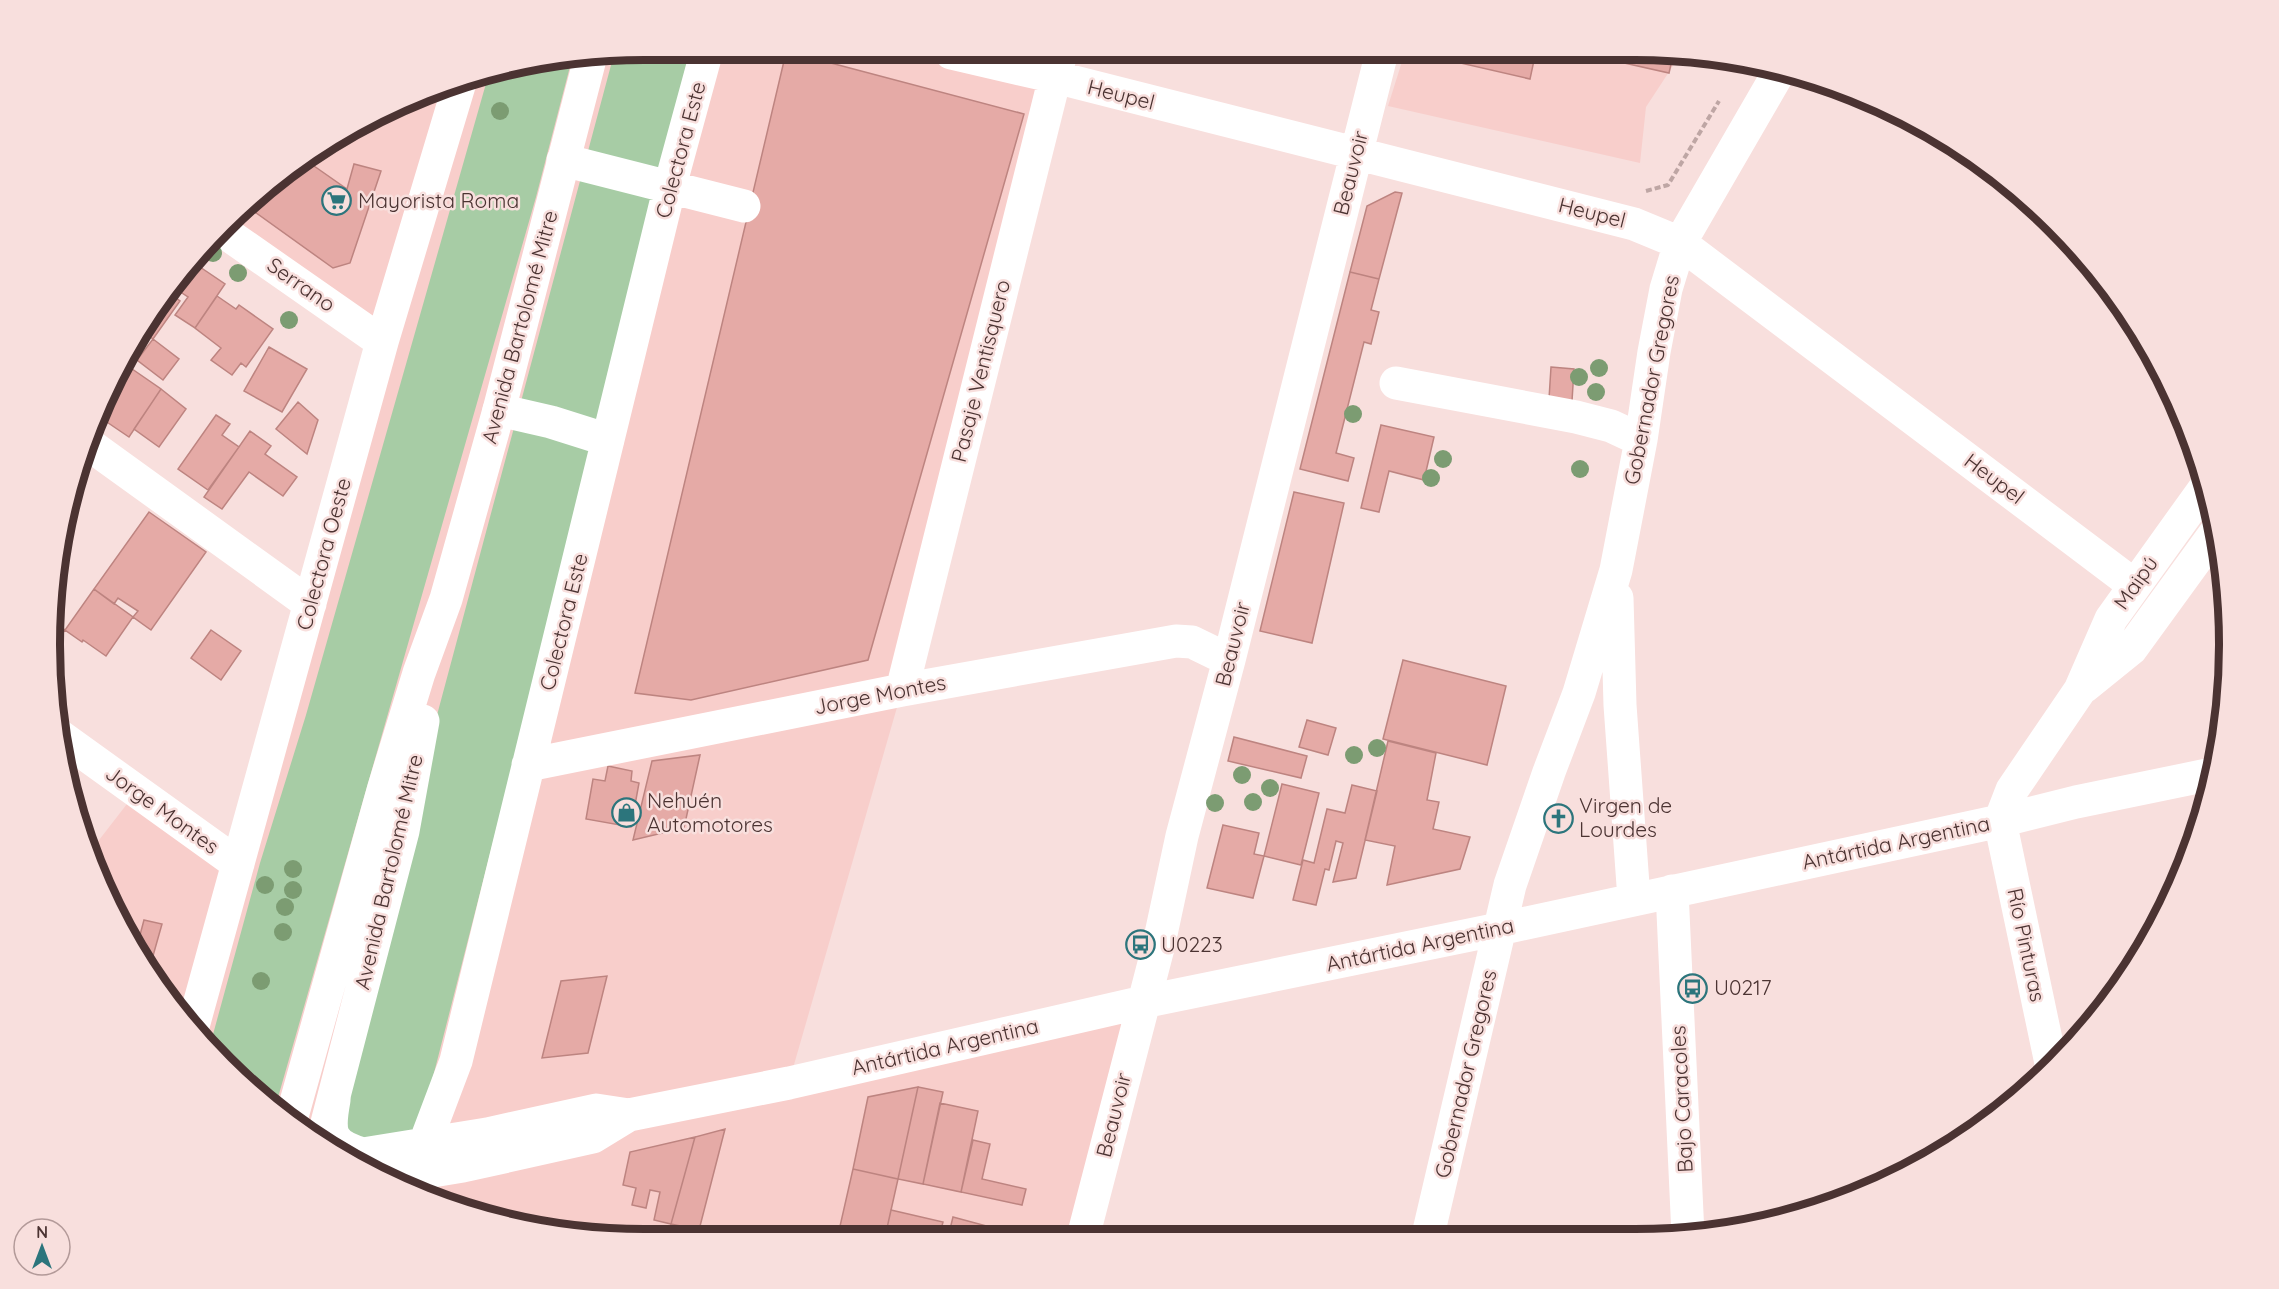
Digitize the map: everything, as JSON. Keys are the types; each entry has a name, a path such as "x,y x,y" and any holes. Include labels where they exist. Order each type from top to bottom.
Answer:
{"street":[{"name":"Colectora Este","path":"400,1175 425,1143 456,1061 670,186 704,60"},
{"name":"Heupel","path":"1013,60 1058,65 1356,155 1634,224 1680,243 2134,585"},
{"name":"Beauvoir","path":"1085,1229 1158,948 1182,836 1229,660 1380,60"},
{"name":"Avenida Bartolomé Mitre","path":"293,1111 384,787 419,673 446,599 499,410 589,63"},
{"name":"Pasaje Ventisquero","path":"902,690 1058,65"},
{"name":"Gobernador Gregores","path":"1429,1229 1499,929 1526,838 1579,693 1616,570 1641,440 1666,289 1680,243 1776,78"},
{"name":"Colectora Oeste","path":"195,1018 382,342 457,91"},
{"path":"563,160 744,206"},
{"name":"Serrano","path":"228,234 382,342"},
{"path":"1396,383 1576,417 1611,426 1641,440"},
{"path":"499,410 551,422 608,440"},
{"path":"94,449 310,604"},
{"name":"Maipú","path":"2000,821 2012,790 2080,690 2111,619 2199,495"},
{"name":"Maipú","path":"2080,690 2131,649 2210,541"},
{"name":"Gobernador Gregores","path":"1616,570 1620,705 1634,899"},
{"name":"Avenida Bartolomé Mitre","path":"324,1133 403,831 446,599"},
{"name":"Jorge Montes","path":"528,765 902,690 1176,641 1192,642 1229,660"},
{"name":"Jorge Montes","path":"68,742 238,864"},
{"name":"Antártida Argentina","path":"351,1150 363,1154 387,1151 487,1134 596,1110 629,1115 789,1083 1143,1002 1499,929 2204,776"},
{"name":"Río Pinturas","path":"2000,821 2050,1056"},
{"name":"Bajo Caracoles","path":"1672,891 1688,1226"},
{"path":"287,1106 306,1066"},
{"name":"Antártida Argentina","path":"336,1090 331,1116 334,1138 337,1141"},
{"name":"Antártida Argentina","path":"403,1177 593,1137 629,1115"}],"path":[{"path":"1640,193 1668,185 1722,94"}],"shaded area":[{"path":"1059,60 902,690 789,1082 1143,1002 1085,1229 606,1228 530,1218 493,1209 421,1185 352,1151 320,1130 259,1084 231,1058 181,1000 138,937 120,903 96,845 137,791 238,864 382,343 232,230 259,205 320,159 352,138 421,104 493,80 530,71 606,61"},
{"path":"1402,60 1676,61 1646,107 1640,163 1388,106"}],"green space":[{"path":"688,60 560,580 423,1116 413,1132 360,1143 341,1132 429,745 612,61"},
{"path":"570,65 536,197 278,1099 231,1058 212,1038 260,863 306,715 486,82 530,71"}],"building":[{"path":"820,60 1024,114 868,660 691,700 635,693 784,61"},
{"path":"1447,60 1534,60 1530,79"},
{"path":"1611,60 1672,61 1669,73"},
{"path":"354,164 381,171 350,263 333,268 253,211 312,165 347,189"},
{"path":"1395,192 1402,193 1379,279 1350,272 1367,206"},
{"path":"199,266 225,284 195,328 175,315 188,297 179,291"},
{"path":"1350,272 1379,279 1371,310 1379,312 1371,344 1364,342 1336,453 1354,458 1348,481 1300,469"},
{"path":"217,296 236,309 239,305 273,329 246,367 241,363 232,375 211,360 221,348 195,328"},
{"path":"175,297 180,301 153,339 149,336"},
{"path":"153,339 179,359 163,380 137,360"},
{"path":"269,347 307,369 282,412 244,391"},
{"path":"130,367 161,389 129,437 104,420"},
{"path":"1551,367 1574,369 1572,401 1549,399"},
{"path":"161,389 186,409 159,447 134,429"},
{"path":"298,402 318,420 307,454 276,429"},
{"path":"216,415 230,424 222,435 239,447 208,490 178,469"},
{"path":"1381,425 1434,437 1424,480 1389,471 1379,512 1361,508"},
{"path":"250,431 271,446 265,454 297,477 283,496 249,472 222,509 204,497"},
{"path":"1294,492 1344,503 1312,643 1260,631"},
{"path":"149,512 206,552 151,630 133,617 138,611 118,598 114,604 94,589"},
{"path":"94,589 133,617 106,656 65,630"},
{"path":"211,630 241,651 221,680 191,658"},
{"path":"1403,660 1506,686 1487,765 1383,739"},
{"path":"1307,720 1336,728 1328,755 1299,747"},
{"path":"1234,737 1307,756 1301,778 1228,761"},
{"path":"1388,741 1436,753 1427,800 1439,802 1433,829 1470,837 1460,869 1387,885 1395,846 1365,840"},
{"path":"700,755 684,828 633,840 652,761"},
{"path":"608,766 632,771 631,781 639,783 631,827 586,819 593,779 605,781"},
{"path":"1282,784 1319,793 1301,865 1264,856"},
{"path":"1352,785 1377,791 1356,878 1333,882 1343,843 1336,841 1329,870 1325,869 1316,905 1293,900 1303,860 1314,863 1327,809 1345,813"},
{"path":"1223,825 1259,833 1254,854 1264,856 1253,898 1207,888"},
{"path":"144,920 162,924 152,959 136,934 140,935"},
{"path":"607,976 588,1053 542,1058 561,981"},
{"path":"918,1087 898,1179 853,1169 868,1097"},
{"path":"918,1087 943,1092 923,1184 898,1179"},
{"path":"940,1103 978,1111 961,1192 923,1184"},
{"path":"725,1129 699,1229 671,1224 695,1137"},
{"path":"695,1137 671,1224 654,1220 660,1192 650,1190 646,1208 632,1205 636,1188 623,1185 630,1152"},
{"path":"973,1140 990,1144 982,1179 1026,1189 1022,1205 961,1192"},
{"path":"853,1169 898,1179 887,1229 839,1229"},
{"path":"891,1210 943,1222 941,1229 887,1229"},
{"path":"953,1217 997,1229 950,1229"},
{"path":"671,1224 694,1229 670,1229"}],"place":[{"name":"Mayorista Roma","path":"337,201"},
{"name":"Nehuén Automotores","path":"626,813"},
{"name":"Virgen de Lourdes","path":"1558,818"},
{"name":"U0223","path":"1140,945"},
{"name":"U0217","path":"1693,988"}]}
